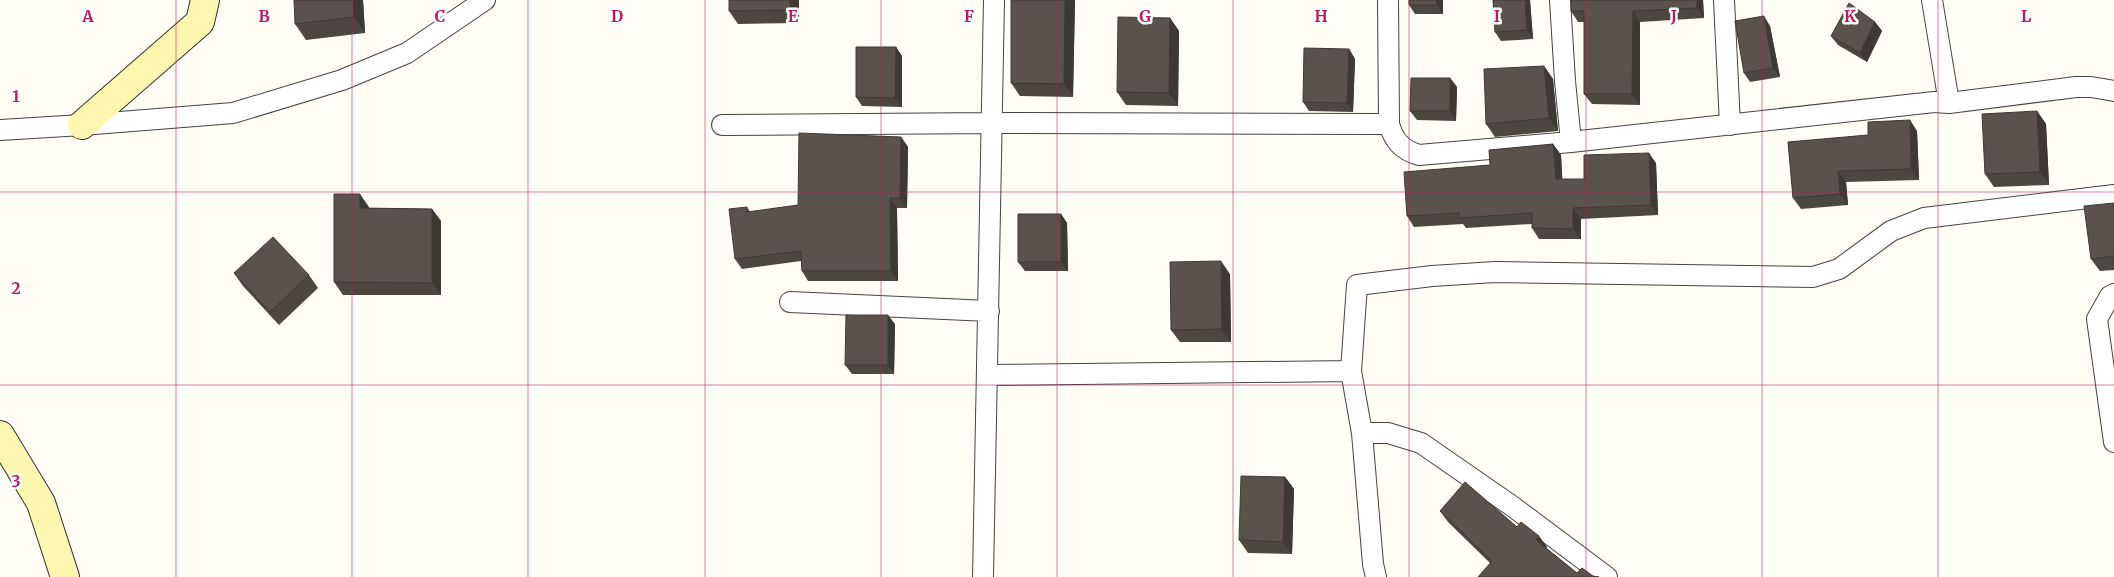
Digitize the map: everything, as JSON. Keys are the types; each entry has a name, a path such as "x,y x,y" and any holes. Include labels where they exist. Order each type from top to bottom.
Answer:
{"street":[{"path":"82,126 200,22 205,0"},
{"path":"0,130 82,126 233,113 342,80 407,53 486,0"},
{"path":"983,577 994,0"},
{"path":"1388,0 1389,124 1396,141 1402,148 1418,156 1571,142 1934,102 1949,103 2076,87 2091,86 2114,91"},
{"path":"1560,0 1564,81 1571,142"},
{"path":"1724,0 1730,125"},
{"path":"1932,0 1949,103"},
{"path":"722,125 992,123 1389,124"},
{"path":"1376,577 1373,564 1362,433 1351,371 1358,285 1432,276 1495,272 1813,277 1839,269 1892,231 1924,218 2114,194"},
{"path":"2114,294 2110,296 2098,319 2114,442"},
{"path":"790,302 989,311"},
{"path":"988,375 1351,371"},
{"path":"1362,433 1388,433 1422,444 1512,506 1607,577"},
{"path":"0,435 42,503 65,577"}],"building":[{"path":"294,0 353,0 354,17 295,24"},
{"path":"729,0 790,0 790,10 729,11"},
{"path":"1011,0 1065,0 1064,84 1011,83"},
{"path":"1409,0 1436,0 1437,5 1409,5"},
{"path":"1493,0 1525,0 1527,30 1495,32"},
{"path":"1571,0 1697,0 1697,8 1633,11 1632,94 1584,94 1584,11 1571,11"},
{"path":"1849,3 1875,22 1860,53 1831,36"},
{"path":"1764,16 1773,68 1744,73 1735,21"},
{"path":"1118,17 1170,18 1169,93 1117,92"},
{"path":"856,47 896,47 895,98 856,97"},
{"path":"1304,48 1349,49 1347,103 1303,102"},
{"path":"1544,66 1549,118 1486,124 1484,69"},
{"path":"1411,78 1450,78 1450,111 1410,111"},
{"path":"2037,111 2040,172 1985,174 1982,114"},
{"path":"1910,120 1911,169 1838,171 1840,194 1793,198 1788,142 1868,135 1868,122"},
{"path":"799,133 901,137 900,198 890,198 891,271 802,271 801,251 735,259 729,209 747,207 747,212 798,205"},
{"path":"1553,144 1556,179 1584,179 1584,155 1649,153 1651,205 1573,208 1573,229 1532,228 1532,213 1459,218 1459,213 1407,216 1404,172 1490,165 1489,150"},
{"path":"334,194 360,194 360,208 432,209 432,283 334,282"},
{"path":"2114,203 2114,256 2091,259 2084,206"},
{"path":"1018,214 1061,214 1061,262 1018,262"},
{"path":"273,237 309,275 270,312 234,273"},
{"path":"1221,261 1222,329 1171,330 1170,262"},
{"path":"846,315 888,315 888,365 845,365"},
{"path":"1241,476 1285,477 1283,542 1239,540"},
{"path":"1465,482 1517,527 1521,522 1539,536 1536,540 1577,573 1582,568 1593,576 1599,577 1478,577 1492,561 1440,511"}]}
